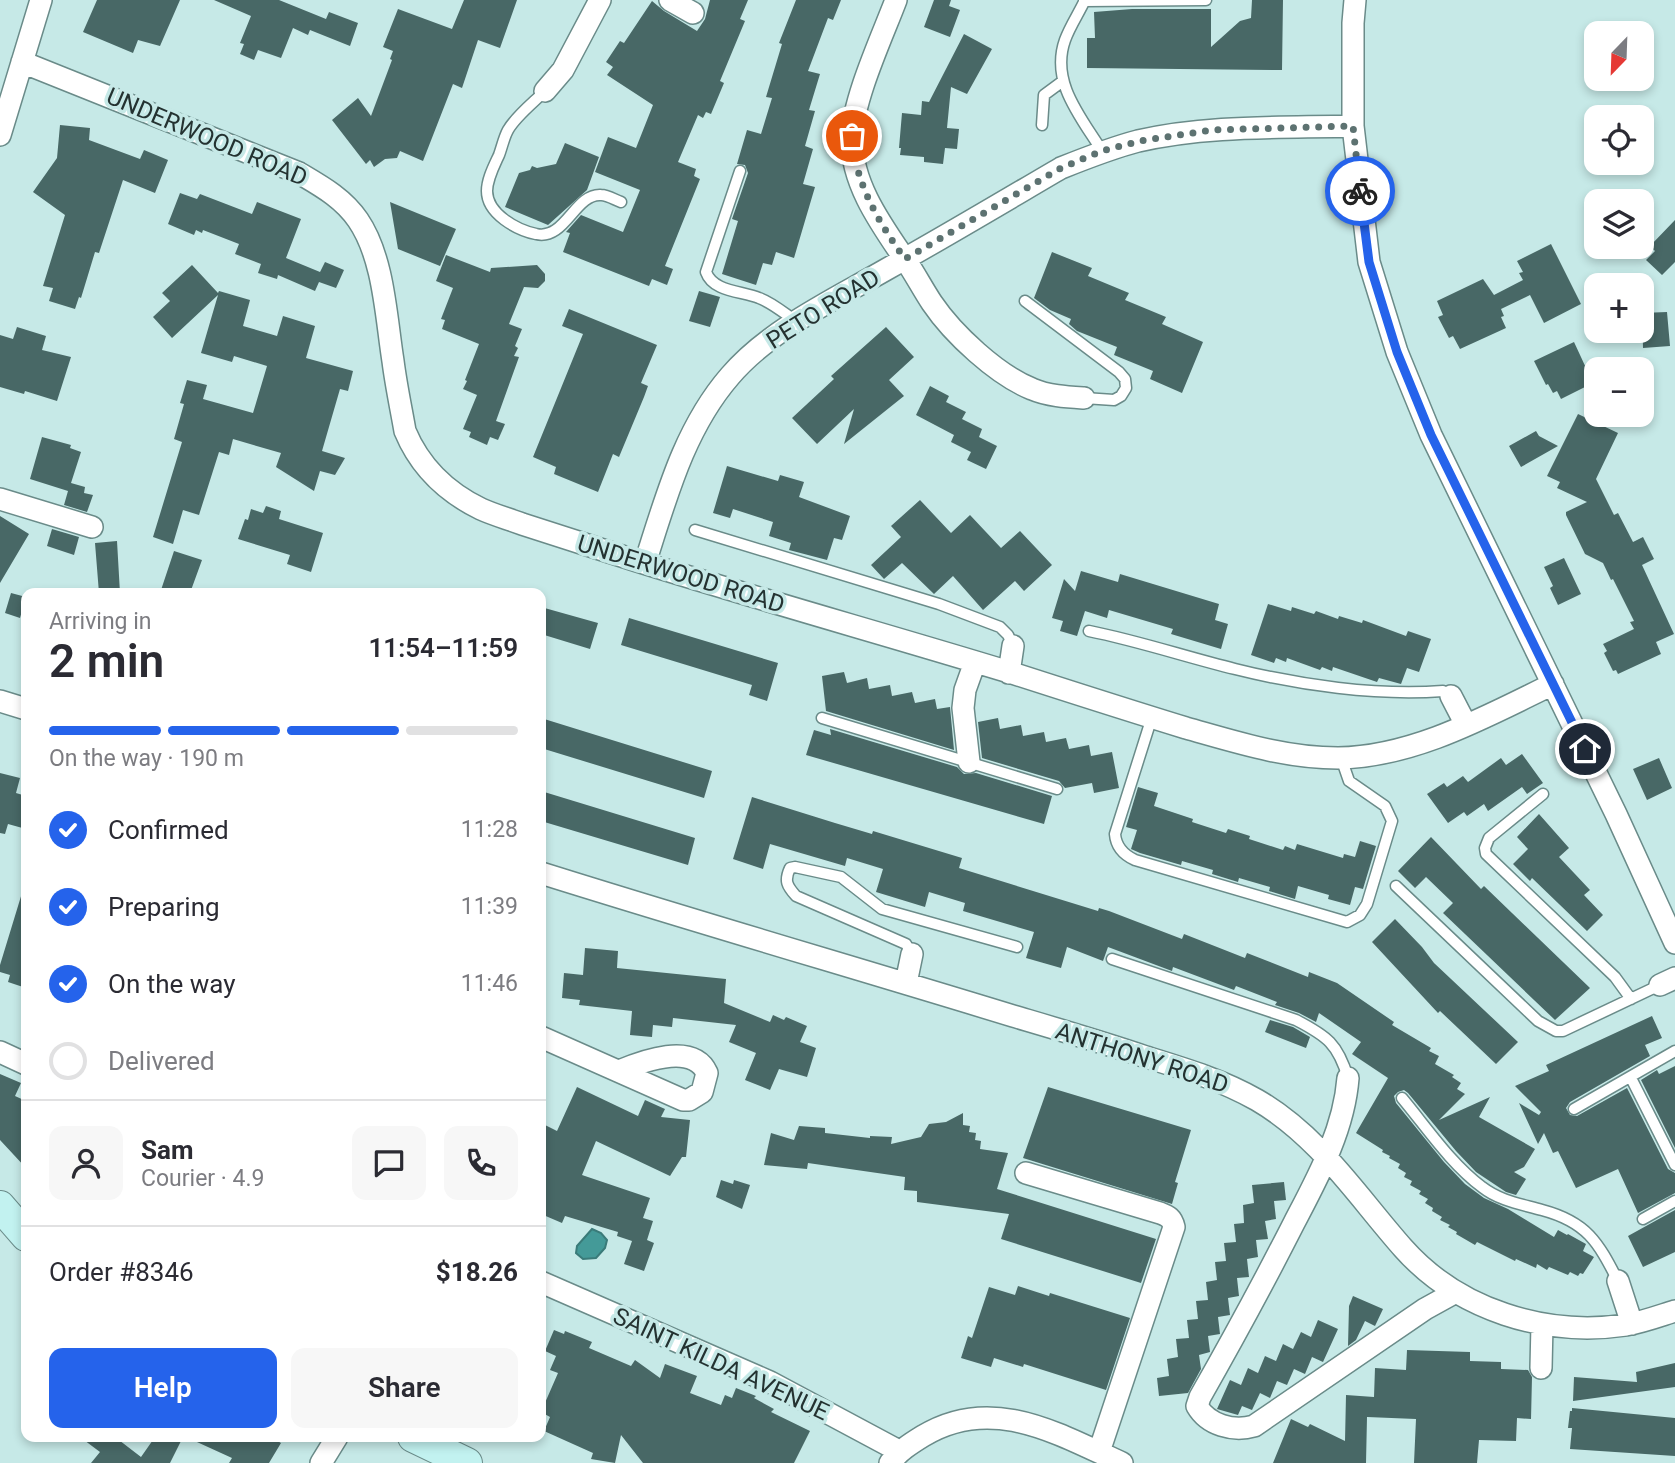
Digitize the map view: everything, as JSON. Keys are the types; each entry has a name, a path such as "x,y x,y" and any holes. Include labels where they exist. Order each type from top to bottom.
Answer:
{"street":[{"path":"0,135 41,0"},
{"path":"545,91 563,70 600,0"},
{"path":"670,0 693,13"},
{"path":"896,0 859,101 852,136 853,157 864,190 883,228 932,303 958,336 1012,378 1032,389 1059,397 1084,398"},
{"path":"1355,0 1353,126 1369,262 1397,352 1431,435 1553,684 1675,943"},
{"name":"UNDERWOOD ROAD","path":"22,62 299,173 324,187 344,203 358,220 372,251 389,328 405,431 413,449 427,470 447,489 482,510 645,563 1152,717 1262,750 1304,757 1341,758 1414,746 1553,684"},
{"name":"PETO ROAD","path":"645,563 677,464 710,403 730,375 763,346 797,322 1061,168 1102,151 1140,141 1212,130 1353,126"},
{"path":"0,499 92,527"},
{"path":"1009,673 1013,646"},
{"path":"969,762 963,708 965,690 975,662"},
{"path":"1451,696 1466,724"},
{"path":"0,701 21,707"},
{"name":"ANTHONY ROAD","path":"546,875 1110,1045 1229,1085 1286,1118 1327,1158 1424,1270 1454,1293 1492,1310 1564,1328 1632,1324 1675,1311"},
{"path":"906,983 912,954"},
{"path":"546,1039 619,1071"},
{"path":"0,1052 21,1062"},
{"path":"1348,1078 1340,1122 1327,1158 1255,1300 1197,1406 1207,1418 1235,1429 1254,1426 1425,1309 1454,1293"},
{"path":"1026,1173 1160,1213 1173,1222 1174,1227 1098,1452"},
{"path":"0,1206 21,1230"},
{"path":"1618,1281 1632,1324"},
{"name":"SAINT KILDA AVENUE","path":"546,1284 770,1382 895,1457"},
{"path":"1541,1368 1542,1324"},
{"path":"895,1457 933,1430 953,1423 995,1417 1022,1421 1057,1433 1122,1463"},
{"path":"321,1463 334,1442"},
{"path":"423,1442 467,1463"}],"lane":[{"path":"1102,151 1073,104 1063,81 1065,41 1085,1 1206,0"},
{"path":"1042,125 1044,95 1063,81"},
{"path":"545,91 509,128 488,183 488,198 494,208 519,229 546,236 554,233 572,213 593,196 605,195 621,202"},
{"path":"740,171 706,272 708,277 723,287 761,298 797,322"},
{"path":"1025,301 1108,363 1125,379 1126,388 1119,398 1084,398"},
{"path":"695,530 939,604 1000,627 1013,646"},
{"path":"1090,631 1139,641 1260,674 1373,692 1443,691 1451,696"},
{"path":"1152,717 1115,834 1115,840 1123,852 1135,860 1347,922 1360,915 1367,904 1392,821 1385,806 1349,781 1341,758"},
{"path":"822,719 1057,789"},
{"path":"1543,794 1489,838 1486,854 1615,976 1631,999"},
{"path":"912,954 906,944 796,896 785,881 790,868 841,877 882,909 1017,947"},
{"path":"1396,886 1546,1028 1563,1031 1667,982"},
{"path":"1112,959 1296,1020 1321,1033 1332,1043 1341,1056 1348,1078"},
{"path":"1574,1109 1631,1079 1675,1051"},
{"path":"1631,1079 1675,1165"},
{"path":"1402,1098 1460,1167 1481,1187 1499,1198 1544,1210 1580,1226 1600,1247 1618,1281"},
{"path":"1643,1219 1675,1201"}],"water":[{"path":"592,1229 607,1240 605,1248 596,1258 583,1259 576,1253 577,1246"}],"building":[{"path":"97,0 180,0 160,46 138,40 133,53 83,32"},
{"path":"214,0 279,0 326,19 329,12 358,23 350,46 310,30 308,35 293,28 281,58 258,50 254,60 240,54 244,44 240,43 251,16"},
{"path":"464,0 517,0 500,48 478,40 462,88 453,84 423,161 400,151 397,158 385,159 374,167 370,160 366,164 332,120 358,98 371,116 392,60 393,51 383,47 398,9 452,29"},
{"path":"710,0 748,0 740,19 745,21 720,81 724,83 711,114 706,112 703,118 698,115 678,162 696,169 694,176 700,179 665,266 673,269 667,285 652,279 649,286 563,252 570,233 566,232 581,215 623,232 640,190 595,172 608,137 636,148 653,105 607,75 613,67 606,62 620,41 624,43 652,1 697,31 705,19"},
{"path":"796,0 841,0 833,20 828,18 808,71 820,74 809,110 815,111 805,146 813,149 803,184 815,187 794,258 776,252 772,265 763,263 756,285 722,274 738,221 732,219 748,173 745,165 737,164 747,130 761,134 772,98 766,97 782,44 779,43"},
{"path":"934,0 951,0 949,6 960,10 950,37 924,27"},
{"path":"1252,0 1283,0 1282,70 1087,68 1087,38 1095,38 1094,12 1211,9 1211,47 1240,21 1251,18"},
{"path":"964,34 992,49 967,94 951,87 947,128 959,129 957,149 945,148 943,164 924,162 924,157 900,155 902,113 921,115 922,101 929,102"},
{"path":"60,125 90,128 89,140 140,159 144,150 168,160 155,193 123,180 99,253 95,252 75,309 49,301 53,288 43,286 65,215 33,192 57,158"},
{"path":"565,143 599,157 587,190 548,225 505,207 519,173 530,170 532,166 537,168 556,164"},
{"path":"180,193 197,199 200,194 252,214 257,202 301,219 286,258 320,272 325,262 344,270 336,288 319,282 315,291 278,275 277,279 258,273 261,264 235,254 239,244 203,230 202,233 196,230 194,235 168,224"},
{"path":"390,202 456,229 440,266 398,249"},
{"path":"1675,220 1675,262 1662,275 1646,260 1654,259 1654,242"},
{"path":"1551,244 1581,304 1544,323 1530,295 1501,309 1506,328 1460,349 1453,336 1449,338 1438,317 1443,315 1437,301 1483,279 1494,295 1523,280 1519,273 1523,272 1517,261"},
{"path":"1052,252 1092,268 1088,276 1129,293 1125,300 1166,317 1162,324 1203,342 1182,393 1150,379 1153,371 1114,355 1117,347 1077,331 1069,324 1071,319 1050,310 1034,298"},
{"path":"446,255 490,272 491,268 537,265 545,274 545,281 538,288 524,287 509,324 522,329 515,346 518,348 514,356 519,357 496,421 505,424 498,440 490,437 487,445 469,437 471,432 463,429 477,395 463,389 479,344 442,329 445,320 441,319 453,288 436,281"},
{"path":"192,265 218,293 219,291 250,300 243,326 277,336 283,316 315,326 306,358 353,371 348,391 340,389 322,451 345,458 335,475 320,471 314,491 276,467 281,453 233,439 229,455 219,452 199,515 183,510 173,544 153,537 182,442 174,439 184,404 180,403 187,380 207,385 203,399 253,413 267,366 234,356 232,362 201,353 218,295 172,338 153,317 170,301 162,293"},
{"path":"699,291 720,297 710,327 689,321"},
{"path":"569,309 657,345 641,383 648,386 644,397 619,457 613,454 598,492 554,474 556,467 533,457 583,334 562,326"},
{"path":"1667,312 1670,346 1643,348 1643,343 1654,343 1654,313"},
{"path":"17,327 46,336 42,350 71,357 57,401 0,387 0,335 13,339"},
{"path":"886,327 914,357 889,380 904,396 844,444 854,409 817,444 792,418 834,379 831,376"},
{"path":"1574,342 1584,364 1584,388 1561,399 1557,391 1553,393 1548,384 1546,385 1534,361"},
{"path":"930,386 949,396 946,402 966,412 962,419 982,429 979,437 997,446 986,469 967,460 971,452 951,442 954,435 916,415"},
{"path":"1578,414 1584,417 1584,427 1605,427 1618,433 1596,479 1614,515 1618,513 1633,542 1643,537 1654,559 1642,565 1674,634 1656,642 1661,654 1618,674 1616,670 1613,671 1604,653 1607,651 1603,644 1634,629 1630,622 1634,621 1603,563 1585,554 1566,515 1566,512 1587,502 1557,488 1560,482 1547,476"},
{"path":"1536,431 1539,436 1558,446 1521,467 1509,446"},
{"path":"42,437 71,445 70,448 81,452 71,483 85,487 84,493 93,495 87,512 64,505 68,491 30,479"},
{"path":"727,466 778,481 780,475 804,482 799,497 850,516 842,540 834,538 827,560 789,550 791,543 769,536 773,522 733,509 730,518 713,513"},
{"path":"920,500 951,533 970,515 1001,548 1020,531 1052,565 1024,591 1015,581 983,610 953,576 934,594 902,563 884,579 871,565 901,537 891,526"},
{"path":"266,506 281,511 279,519 323,533 311,572 287,564 290,555 238,539 251,509 263,513"},
{"path":"0,516 29,534 0,583"},
{"path":"52,529 79,537 74,555 47,546"},
{"path":"117,541 120,588 99,588 95,543"},
{"path":"174,551 202,560 192,588 162,588"},
{"path":"1564,558 1581,594 1558,605 1544,567"},
{"path":"1081,571 1118,582 1120,574 1219,604 1215,620 1228,624 1221,649 1171,634 1173,629 1109,610 1107,618 1085,611 1077,636 1060,631 1063,621 1052,618 1064,579 1075,591"},
{"path":"11,593 21,596 20,618 5,613"},
{"path":"1268,604 1291,611 1292,607 1314,614 1316,611 1338,619 1339,616 1362,623 1363,620 1406,636 1408,631 1431,639 1419,672 1407,668 1401,684 1379,678 1377,682 1333,667 1332,671 1322,667 1320,670 1287,658 1286,662 1276,658 1274,663 1251,655"},
{"path":"546,608 598,623 590,649 546,636"},
{"path":"629,618 778,663 767,701 749,695 752,685 621,645"},
{"path":"844,672 847,683 867,678 869,689 890,685 892,696 912,692 915,703 935,699 937,709 950,707 954,750 826,711 822,676"},
{"path":"998,718 1000,729 1021,725 1023,736 1044,732 1046,742 1066,738 1069,749 1089,745 1091,756 1112,752 1119,788 1094,793 1092,783 1065,788 1059,781 982,758 978,722"},
{"path":"546,720 712,771 704,798 546,750"},
{"path":"830,729 957,767 964,774 976,773 1052,796 1044,824 806,755 814,730 831,735"},
{"path":"1522,754 1543,783 1527,794 1522,787 1488,811 1484,804 1467,816 1464,812 1448,823 1427,794 1444,783 1447,787 1463,776 1468,782 1501,758 1506,765"},
{"path":"1659,758 1672,788 1647,800 1633,769"},
{"path":"0,773 20,778 16,793 21,794 21,828 8,824 5,834 0,833"},
{"path":"1138,787 1158,793 1154,806 1193,819 1192,822 1226,833 1228,829 1283,850 1285,846 1295,850 1297,844 1343,858 1344,854 1355,857 1360,841 1376,846 1363,889 1355,887 1350,905 1328,899 1329,895 1298,886 1295,899 1269,891 1270,887 1239,878 1238,882 1212,874 1213,870 1182,861 1181,865 1131,849 1137,830 1126,827"},
{"path":"546,793 695,838 688,865 546,822"},
{"path":"752,797 962,858 959,868 1098,911 1099,908 1109,911 1182,939 1184,934 1245,958 1247,953 1308,977 1309,972 1337,983 1394,1022 1392,1025 1431,1048 1429,1051 1439,1056 1435,1064 1454,1075 1452,1077 1461,1083 1457,1089 1465,1094 1439,1120 1490,1097 1479,1117 1535,1149 1524,1167 1514,1172 1526,1179 1516,1195 1506,1192 1476,1172 1408,1093 1404,1090 1398,1092 1394,1096 1396,1103 1444,1162 1465,1184 1484,1198 1554,1237 1558,1230 1568,1234 1586,1244 1583,1251 1594,1257 1583,1274 1578,1276 1549,1267 1547,1270 1537,1264 1536,1268 1477,1242 1475,1245 1440,1220 1442,1217 1425,1203 1428,1199 1410,1185 1412,1181 1404,1177 1406,1173 1398,1168 1400,1164 1356,1133 1388,1078 1352,1054 1361,1042 1319,1013 1316,1022 1275,1005 1277,1002 1236,986 1234,990 1108,947 1103,961 1067,947 1061,968 1026,958 1034,932 963,911 965,903 929,892 925,907 876,892 883,869 847,858 845,866 770,844 763,869 733,859"},
{"path":"1539,814 1569,848 1559,857 1590,890 1584,895 1603,915 1587,931 1532,878 1530,881 1513,864 1528,849 1517,837"},
{"path":"1431,837 1481,889 1484,886 1590,988 1555,1020 1443,913 1453,903 1426,877 1415,888 1398,871"},
{"path":"21,896 21,986 8,982 10,975 0,972"},
{"path":"1395,919 1434,963 1518,1042 1496,1064 1440,1011 1438,1013 1372,942"},
{"path":"585,948 618,951 617,968 726,979 724,1003 770,1022 773,1015 807,1026 800,1042 816,1048 807,1077 779,1069 770,1090 745,1080 756,1053 729,1042 736,1025 673,1018 672,1027 653,1025 652,1037 630,1035 632,1011 579,1005 580,1000 562,998 564,973 583,975"},
{"path":"1652,1016 1662,1038 1645,1045 1650,1056 1570,1102 1566,1108 1570,1115 1577,1116 1627,1088 1668,1169 1675,1173 1675,1193 1638,1213 1618,1169 1576,1188 1558,1151 1553,1153 1544,1133 1538,1144 1519,1103 1539,1115 1541,1112 1515,1086 1549,1071 1546,1065"},
{"path":"1270,1020 1293,1027 1310,1037 1306,1048 1265,1032"},
{"path":"1675,1066 1675,1148 1641,1080 1657,1070 1659,1074"},
{"path":"0,1074 21,1083 15,1096 21,1099 21,1163 0,1140"},
{"path":"577,1087 638,1116 645,1100 665,1109 661,1117 690,1120 686,1157 682,1157 670,1176 596,1141 582,1175 650,1198 643,1218 653,1221 647,1240 654,1243 644,1271 624,1264 632,1241 617,1236 618,1232 565,1216 562,1223 546,1216 546,1126 557,1131"},
{"path":"1048,1087 1191,1130 1175,1182 1178,1183 1172,1204 1023,1158"},
{"path":"963,1113 963,1125 970,1126 969,1132 976,1133 975,1140 981,1141 980,1149 1008,1153 997,1189 1156,1239 1141,1283 1001,1239 1009,1214 917,1202 917,1191 904,1190 905,1177 808,1163 807,1169 764,1165 771,1133 794,1140 799,1126 825,1128 825,1133 870,1138 892,1137 891,1144 921,1137 929,1124 946,1122"},
{"path":"721,1180 733,1184 734,1180 750,1185 742,1209 716,1197"},
{"path":"1284,1182 1286,1200 1274,1201 1276,1219 1265,1221 1268,1239 1256,1240 1258,1257 1247,1259 1249,1277 1237,1278 1239,1296 1228,1298 1230,1315 1218,1317 1220,1334 1208,1336 1210,1352 1199,1355 1201,1369 1188,1393 1159,1396 1157,1378 1169,1376 1167,1359 1178,1357 1176,1339 1189,1338 1187,1320 1198,1319 1196,1301 1208,1300 1206,1282 1217,1280 1215,1262 1226,1261 1224,1243 1236,1242 1234,1224 1244,1223 1243,1205 1254,1203 1252,1185"},
{"path":"1675,1210 1675,1252 1643,1267 1628,1236"},
{"path":"1018,1286 1130,1318 1106,1390 1024,1364 1023,1367 994,1358 991,1367 961,1358 968,1336 972,1338 989,1287 1015,1295"},
{"path":"1353,1296 1383,1309 1375,1326 1365,1321 1356,1340 1348,1346 1349,1306"},
{"path":"1318,1320 1338,1329 1323,1362 1312,1357 1305,1374 1294,1369 1287,1385 1277,1381 1270,1398 1260,1393 1252,1410 1242,1406 1238,1415 1217,1409 1230,1380 1241,1385 1248,1368 1258,1373 1265,1356 1276,1361 1283,1344 1293,1349 1301,1332 1311,1337"},
{"path":"554,1330 564,1334 565,1331 592,1342 589,1348 631,1366 635,1360 660,1378 665,1364 697,1376 690,1393 721,1405 725,1395 732,1398 736,1388 756,1396 754,1398 774,1409 771,1412 810,1431 794,1463 643,1463 621,1435 615,1463 591,1459 593,1453 546,1432 550,1417 546,1415 546,1401 558,1373 550,1370 556,1356 546,1351"},
{"path":"1407,1350 1470,1352 1470,1361 1501,1362 1501,1369 1528,1370 1532,1377 1531,1419 1517,1418 1516,1441 1479,1440 1477,1463 1414,1463 1416,1419 1367,1417 1366,1463 1273,1463 1291,1419 1308,1427 1310,1424 1345,1441 1346,1395 1374,1397 1375,1368 1406,1370"},
{"path":"1675,1363 1675,1387 1573,1401 1574,1377 1637,1382 1636,1372"},
{"path":"1572,1408 1675,1418 1675,1456 1570,1449 1572,1428 1568,1428"},
{"path":"87,1442 122,1442 141,1457 152,1442 180,1442 170,1463 91,1463 100,1452"},
{"path":"197,1442 281,1443 269,1463 229,1463 232,1458"}],"way so far":[{"path":"852,136 853,157 864,190 883,228 905,259 1061,168 1102,151 1140,141 1212,130 1353,126 1360,191"}],"route":[{"path":"1360,191 1369,262 1397,352 1431,435 1585,749"}]}
